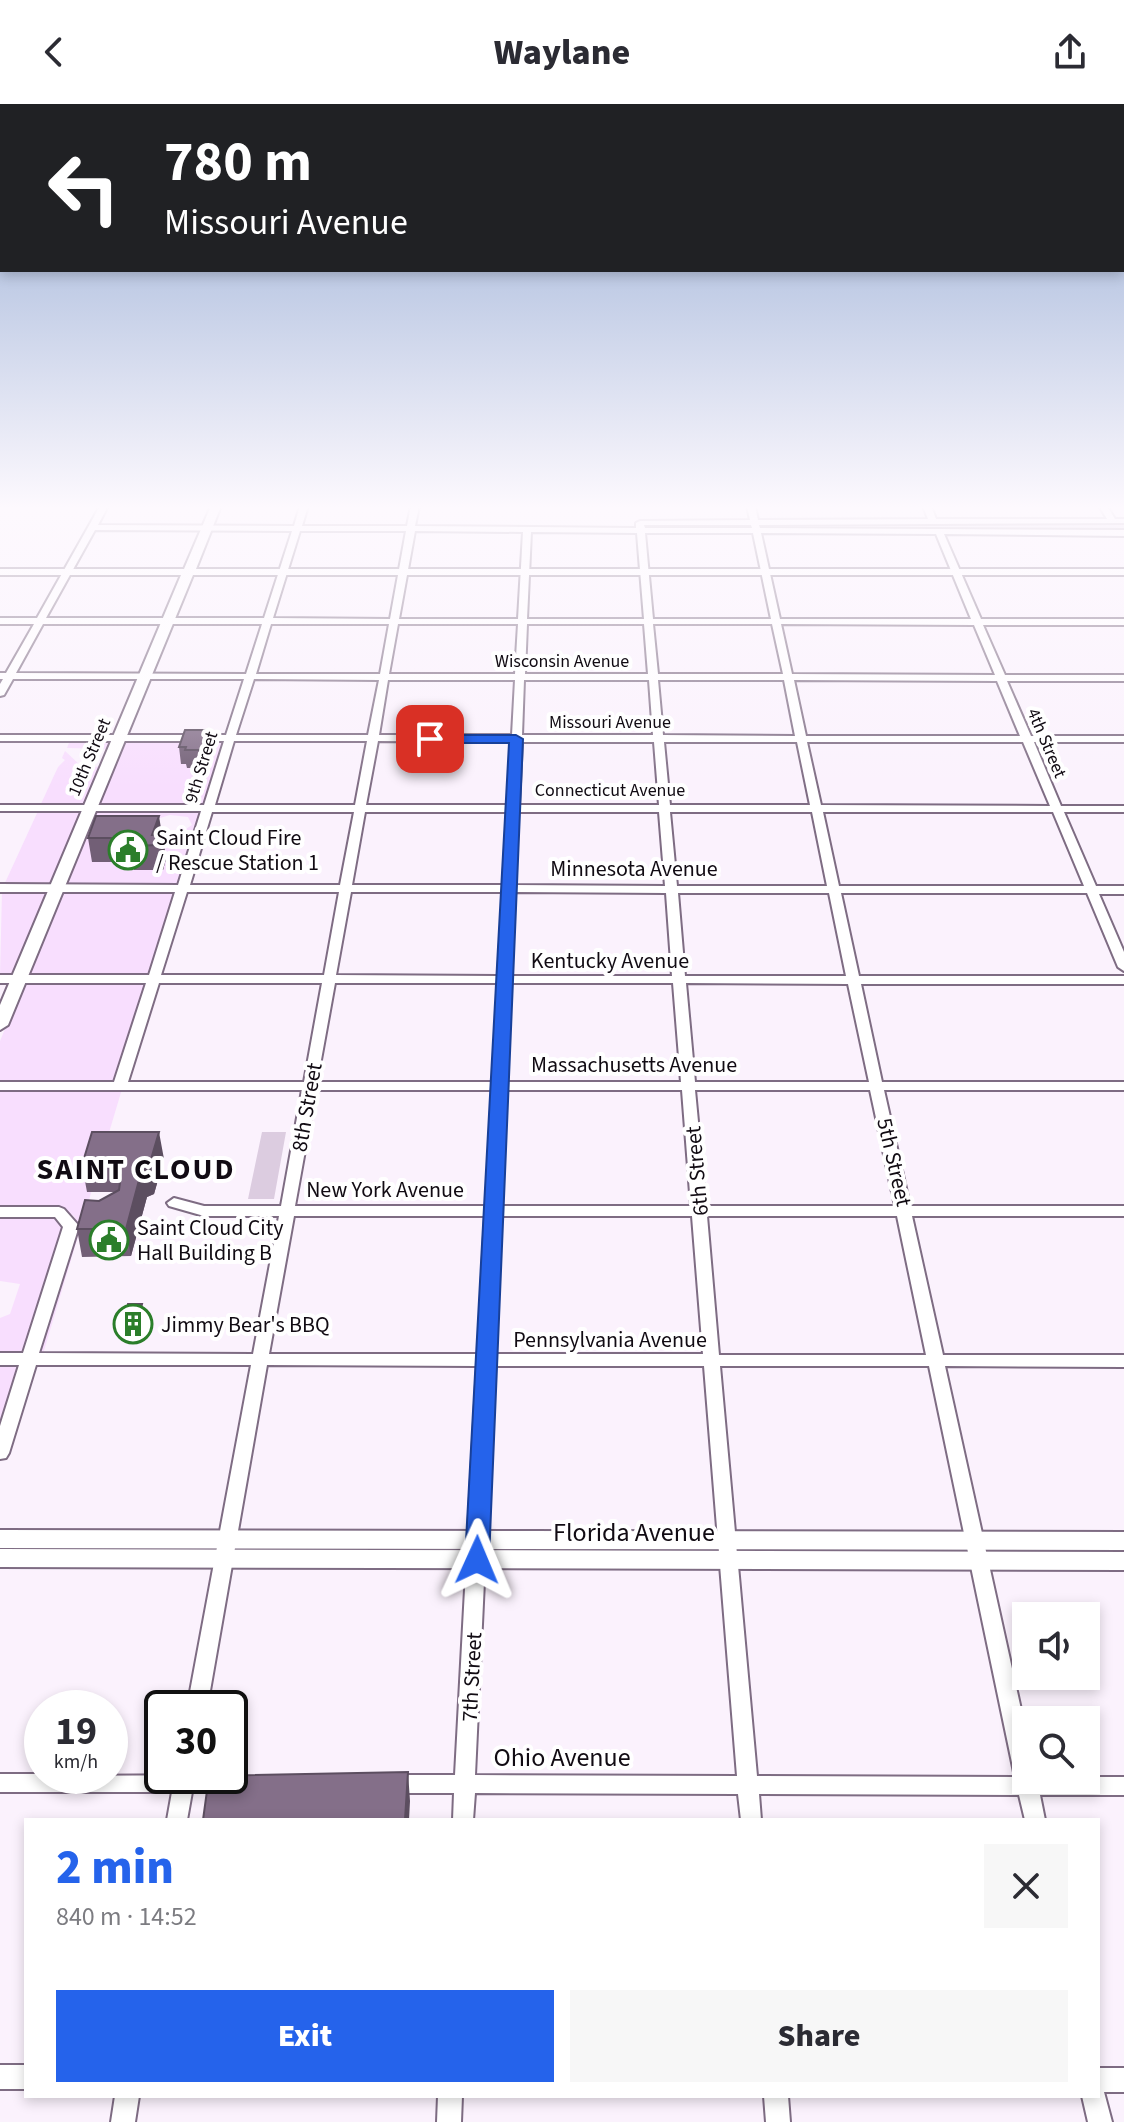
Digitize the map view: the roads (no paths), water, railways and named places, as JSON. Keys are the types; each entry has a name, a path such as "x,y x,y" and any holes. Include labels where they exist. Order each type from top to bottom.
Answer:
{"street":[{"path":"0,693 5,676 51,600"},
{"name":"10th Street","path":"0,1025 176,600"},
{"name":"9th Street","path":"120,1085 274,600"},
{"name":"8th Street","path":"200,1690 398,600"},
{"name":"7th Street","path":"463,1818 523,600"},
{"name":"6th Street","path":"647,600 669,889 700,1211 751,1818"},
{"name":"5th Street","path":"773,600 1012,1716"},
{"name":"4th Street","path":"968,600 1124,967"},
{"path":"0,621 1124,622"},
{"name":"Wisconsin Avenue","path":"5,676 1124,678"},
{"name":"Missouri Avenue","path":"0,738 1124,739"},
{"name":"Connecticut Avenue","path":"0,808 1124,809"},
{"name":"Minnesota Avenue","path":"0,888 1124,890"},
{"name":"Kentucky Avenue","path":"0,979 1124,980"},
{"name":"Massachusetts Avenue","path":"0,1086 1124,1086"},
{"name":"New York Avenue","path":"174,1203 204,1211 1124,1211"},
{"path":"0,1212 59,1212 71,1226 0,1453"},
{"name":"Pennsylvania Avenue","path":"0,1359 260,1362 1124,1361"},
{"name":"Florida Avenue","path":"0,1539 226,1550"},
{"name":"Florida Avenue","path":"0,1558 226,1550 977,1551 1124,1541"},
{"name":"Florida Avenue","path":"977,1551 1124,1561"},
{"path":"0,1783 144,1781"},
{"name":"Ohio Avenue","path":"372,1784 1012,1787"},
{"name":"Ohio Avenue","path":"1100,1786 1124,1786"},
{"path":"177,1818 182,1794"},
{"name":"5th Street","path":"1029,1794 1035,1818"},
{"path":"0,2077 24,2077"},
{"path":"1100,2080 1124,2080"},
{"path":"123,2122 127,2098"},
{"path":"449,2122 450,2098"},
{"path":"776,2098 778,2122"},
{"path":"1094,2098 1100,2122"}],"place":[{"name":"Saint Cloud Fire / Rescue Station 1","path":"128,850"},
{"name":"Saint Cloud City Hall Building B","path":"109,1240"},
{"name":"Jimmy Bear's BBQ","path":"133,1324"}],"district":[{"name":"SAINT CLOUD","path":"136,1169"}]}
